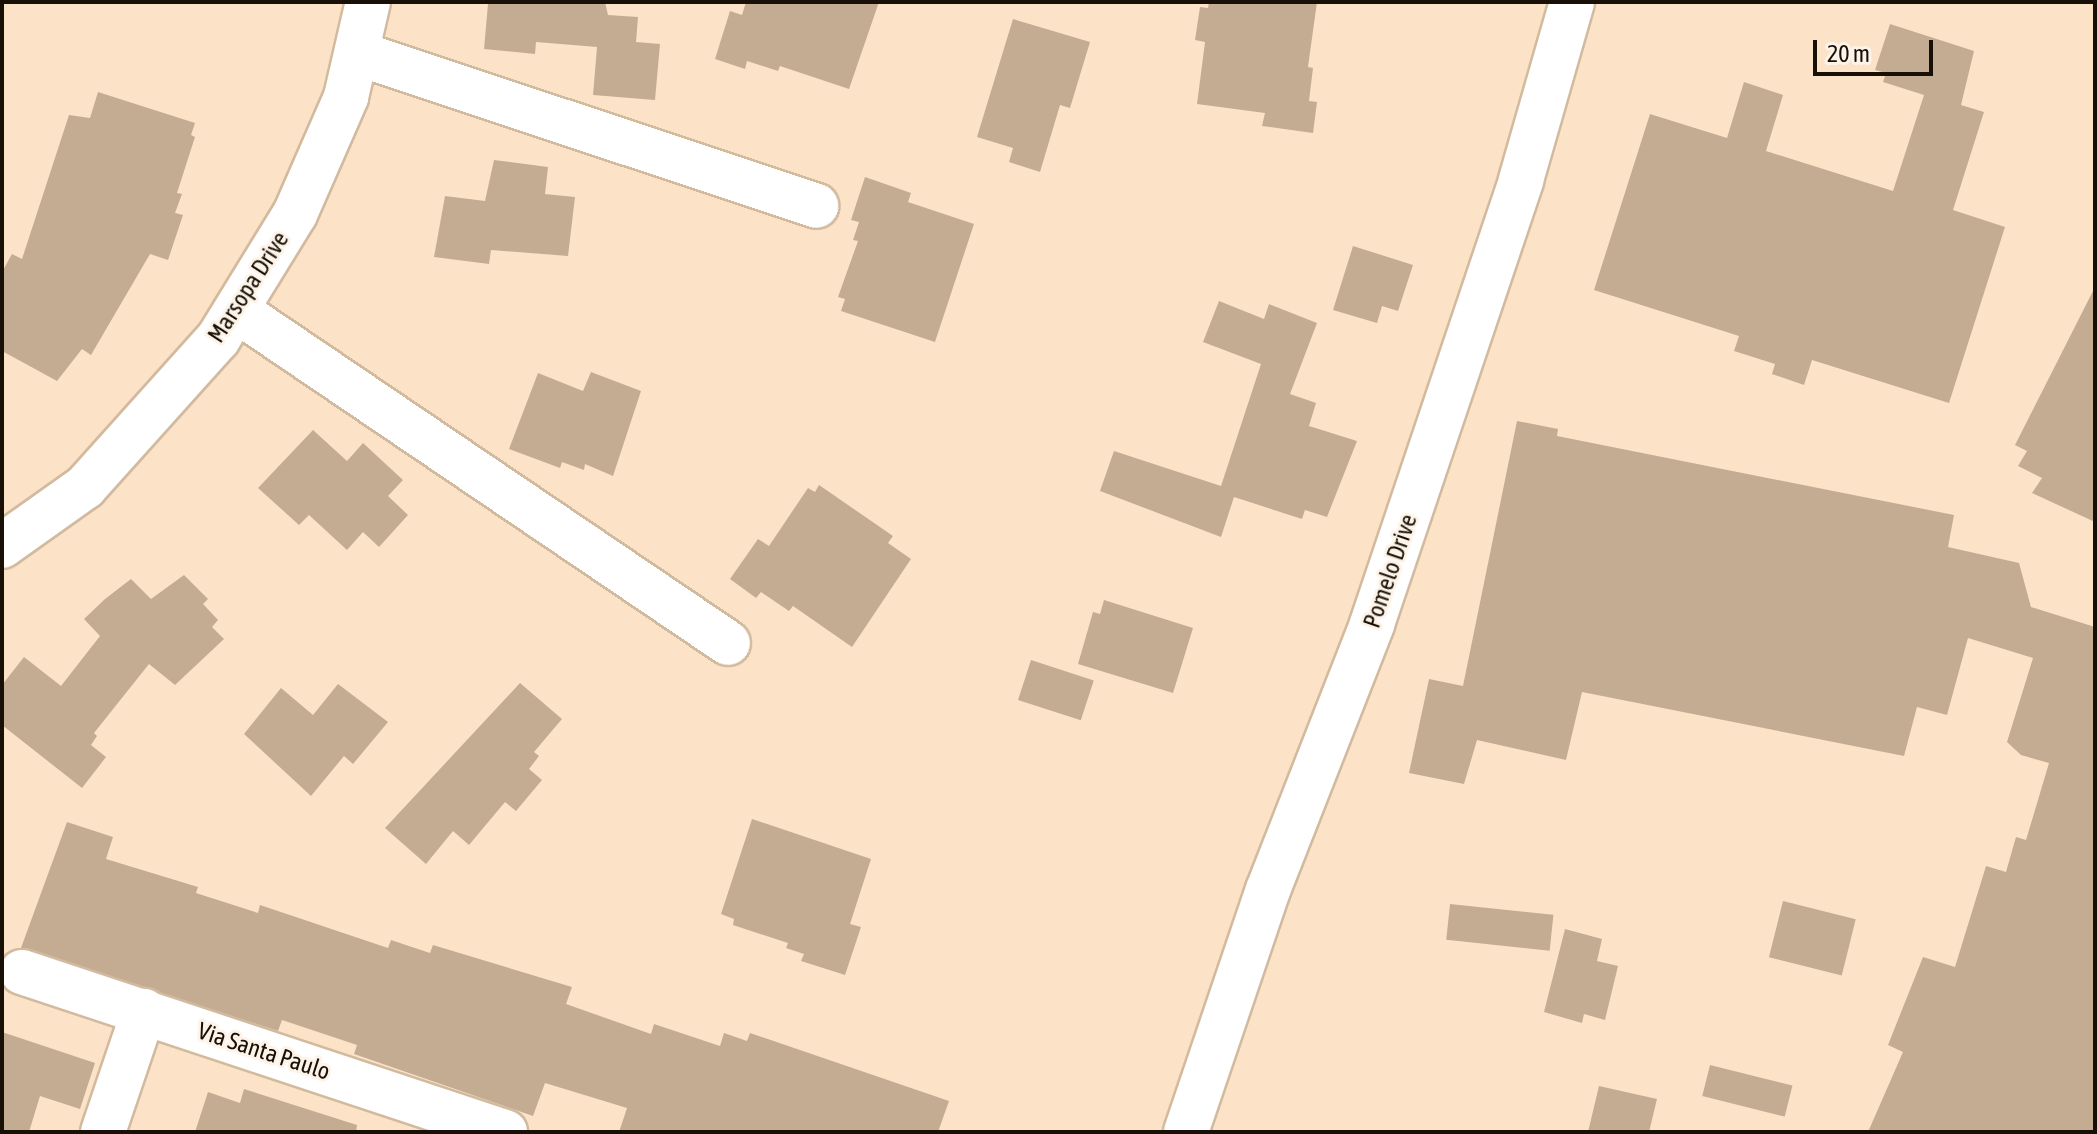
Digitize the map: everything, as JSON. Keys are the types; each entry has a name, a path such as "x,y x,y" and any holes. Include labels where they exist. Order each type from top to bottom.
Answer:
{"street":[{"name":"Marsopa Drive","path":"2,546 85,487 218,339 295,214 346,97 368,2"},
{"name":"Pomelo Drive","path":"1186,1132 1268,890 1372,624 1521,180 1572,2"},
{"path":"357,53 816,206"},
{"path":"236,310 728,643"},
{"name":"Via Santa Paulo","path":"22,972 144,1011 453,1124 505,1132"},
{"path":"103,1132 144,1011"}],"building":[{"path":"605,2 608,15 638,17 636,42 660,44 655,100 593,95 597,47 536,42 535,54 484,49 488,4"},
{"path":"746,2 879,2 849,89 780,66 778,71 747,61 745,69 715,59 730,11 742,15"},
{"path":"1209,2 1317,2 1308,67 1313,68 1309,101 1317,102 1313,133 1262,126 1265,113 1197,104 1205,42 1195,40 1200,7 1208,8"},
{"path":"1013,19 1090,42 1070,108 1060,105 1040,172 1009,162 1013,148 977,137"},
{"path":"1890,24 1974,51 1961,105 1984,112 1953,210 2005,227 1949,403 1812,360 1804,385 1772,374 1775,364 1734,351 1739,336 1594,290 1650,114 1727,138 1744,82 1783,95 1766,151 1893,191 1924,95 1883,82 1886,73 1875,70"},
{"path":"98,92 195,123 191,135 195,137 177,193 182,194 175,213 183,215 168,260 150,254 91,355 82,349 57,381 2,351 2,272 12,254 22,259 69,115 90,118"},
{"path":"494,160 548,167 545,194 575,197 568,256 491,250 489,264 434,257 445,196 485,201"},
{"path":"865,177 911,193 908,202 974,224 935,342 841,311 845,299 838,297 858,241 853,240 859,222 851,220"},
{"path":"1353,246 1413,265 1398,311 1382,306 1377,323 1333,310"},
{"path":"2095,287 2095,522 2032,493 2042,478 2018,466 2027,451 2015,445"},
{"path":"1219,301 1264,319 1269,304 1317,323 1290,394 1316,403 1309,426 1357,441 1327,517 1305,510 1302,519 1234,497 1221,537 1100,491 1114,451 1221,486 1261,364 1203,342"},
{"path":"591,372 641,391 613,476 585,464 584,470 562,462 560,468 509,449 538,373 583,391"},
{"path":"1517,421 1558,429 1557,436 1954,515 1948,547 2019,563 2031,607 2095,627 2095,1132 1868,1132 1903,1052 1888,1045 1923,957 1955,967 1986,866 2006,872 2016,837 2026,840 2049,763 2021,755 2007,742 2033,658 1968,638 1947,715 1917,707 1904,756 1582,692 1566,760 1477,740 1464,784 1409,773 1429,679 1463,686"},
{"path":"313,430 347,461 363,443 403,480 388,496 408,515 379,547 363,532 347,550 309,515 299,525 258,488"},
{"path":"819,485 893,536 888,543 911,559 852,647 793,606 789,611 761,592 756,598 730,579 758,539 769,546 808,488 815,492"},
{"path":"184,575 208,599 203,604 218,620 212,627 224,639 175,685 149,664 94,733 97,736 91,745 106,757 82,788 2,725 2,685 24,657 61,686 100,636 84,619 105,599 131,579 151,599"},
{"path":"1104,600 1193,628 1173,693 1078,664 1093,612 1100,614"},
{"path":"1031,660 1094,680 1081,720 1018,700"},
{"path":"520,683 562,719 534,752 539,756 529,769 542,780 516,811 505,802 469,845 453,831 426,864 385,828"},
{"path":"338,684 388,722 353,764 344,756 311,796 244,734 281,688 313,715"},
{"path":"752,819 871,859 850,924 861,927 845,975 801,961 804,954 786,948 788,943 733,925 734,919 721,914"},
{"path":"67,822 113,837 106,859 198,887 196,893 258,913 260,905 388,948 391,940 430,953 433,945 572,987 566,1004 651,1034 654,1024 720,1046 724,1033 747,1041 750,1033 949,1101 938,1132 619,1132 627,1108 545,1083 533,1116 354,1054 357,1045 282,1020 278,1031 21,948"},
{"path":"1783,901 1856,919 1842,975 1769,957"},
{"path":"1450,904 1553,915 1550,951 1446,940"},
{"path":"1565,929 1602,939 1597,961 1618,966 1605,1020 1584,1014 1582,1023 1544,1012"},
{"path":"2,1032 95,1063 80,1109 40,1096 29,1132 2,1132"},
{"path":"1710,1065 1792,1086 1785,1117 1702,1096"},
{"path":"1599,1086 1657,1099 1649,1132 1588,1132"},
{"path":"244,1089 357,1125 356,1132 195,1132 208,1092 240,1103"}]}
